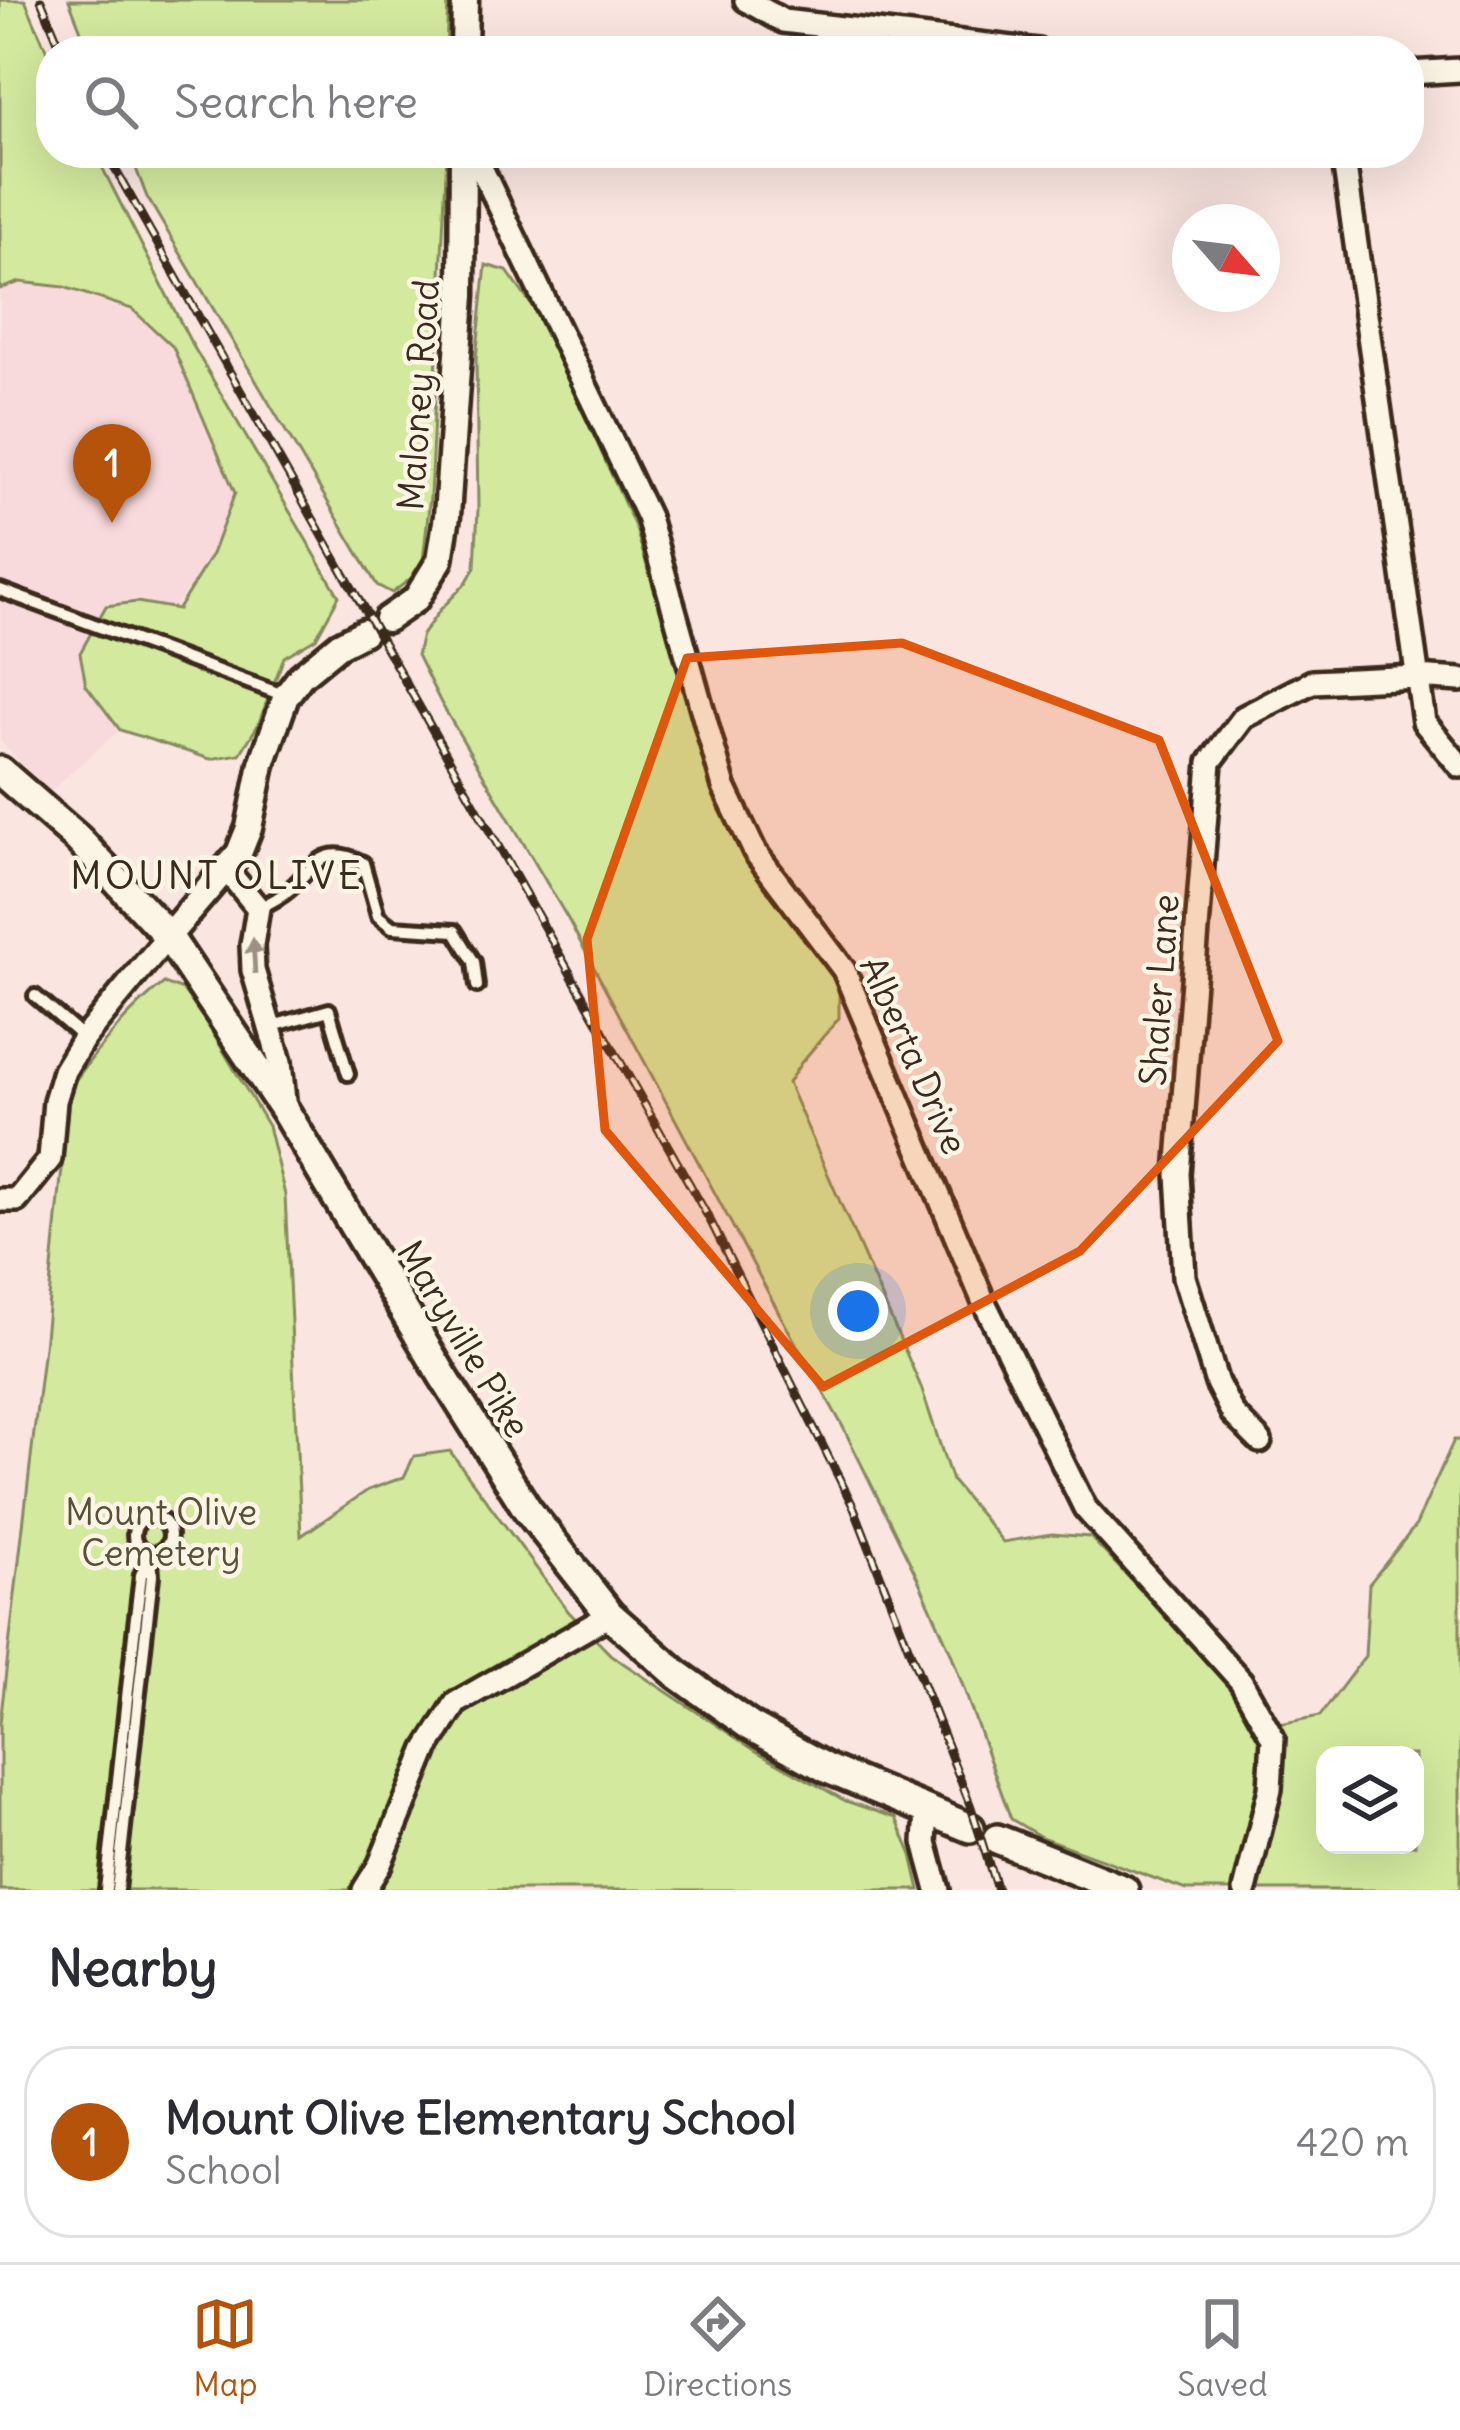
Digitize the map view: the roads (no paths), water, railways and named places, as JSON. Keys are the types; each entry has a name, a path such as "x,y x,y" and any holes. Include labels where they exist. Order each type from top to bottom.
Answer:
{"main road":[{"name":"Maryville Pike","path":"0,771 78,839 168,936 285,1111 527,1509 610,1615 677,1674 750,1726 828,1769 1124,1890"}],"street":[{"path":"464,36 465,0"},
{"path":"746,0 783,21 911,36"},
{"path":"1424,70 1459,64"},
{"name":"Maloney Road","path":"168,936 239,853 286,696 301,676 340,645 416,599 440,560 462,295 463,168"},
{"name":"Alberta Drive","path":"481,168 648,517 724,787 755,852 844,970 983,1300 1085,1508 1241,1681 1273,1738 1270,1789 1244,1890"},
{"path":"1345,168 1424,722 1460,766"},
{"name":"Shaler Lane","path":"1260,1441 1233,1414 1217,1383 1184,1277 1178,1174 1210,762 1244,717 1312,682 1460,680"},
{"path":"225,868 257,909 254,970 280,1062 285,1111"},
{"path":"0,1200 17,1200 50,1159 55,1101 64,1071 84,1038 168,936"},
{"path":"364,1890 380,1864 427,1749 456,1703 610,1615"},
{"path":"927,1812 926,1843 938,1890"}],"lane":[{"path":"0,590 286,696"},
{"path":"257,909 277,900 317,861 329,855 350,857 362,863 378,916 392,927 455,931 474,962 477,986"},
{"path":"35,996 84,1038"},
{"path":"269,1027 329,1010 348,1074"},
{"path":"106,1890 136,1614 151,1553 117,1890"}],"railway":[{"path":"41,0 56,36"},
{"path":"114,168 711,1222 854,1508 971,1807 997,1890"}],"place":[{"name":"Mount Olive Elementary School","path":"112,523"}],"district":[{"name":"MOUNT OLIVE","path":"217,875"}],"park label":[{"name":"Mount Olive Cemetery","path":"161,1532"}]}
